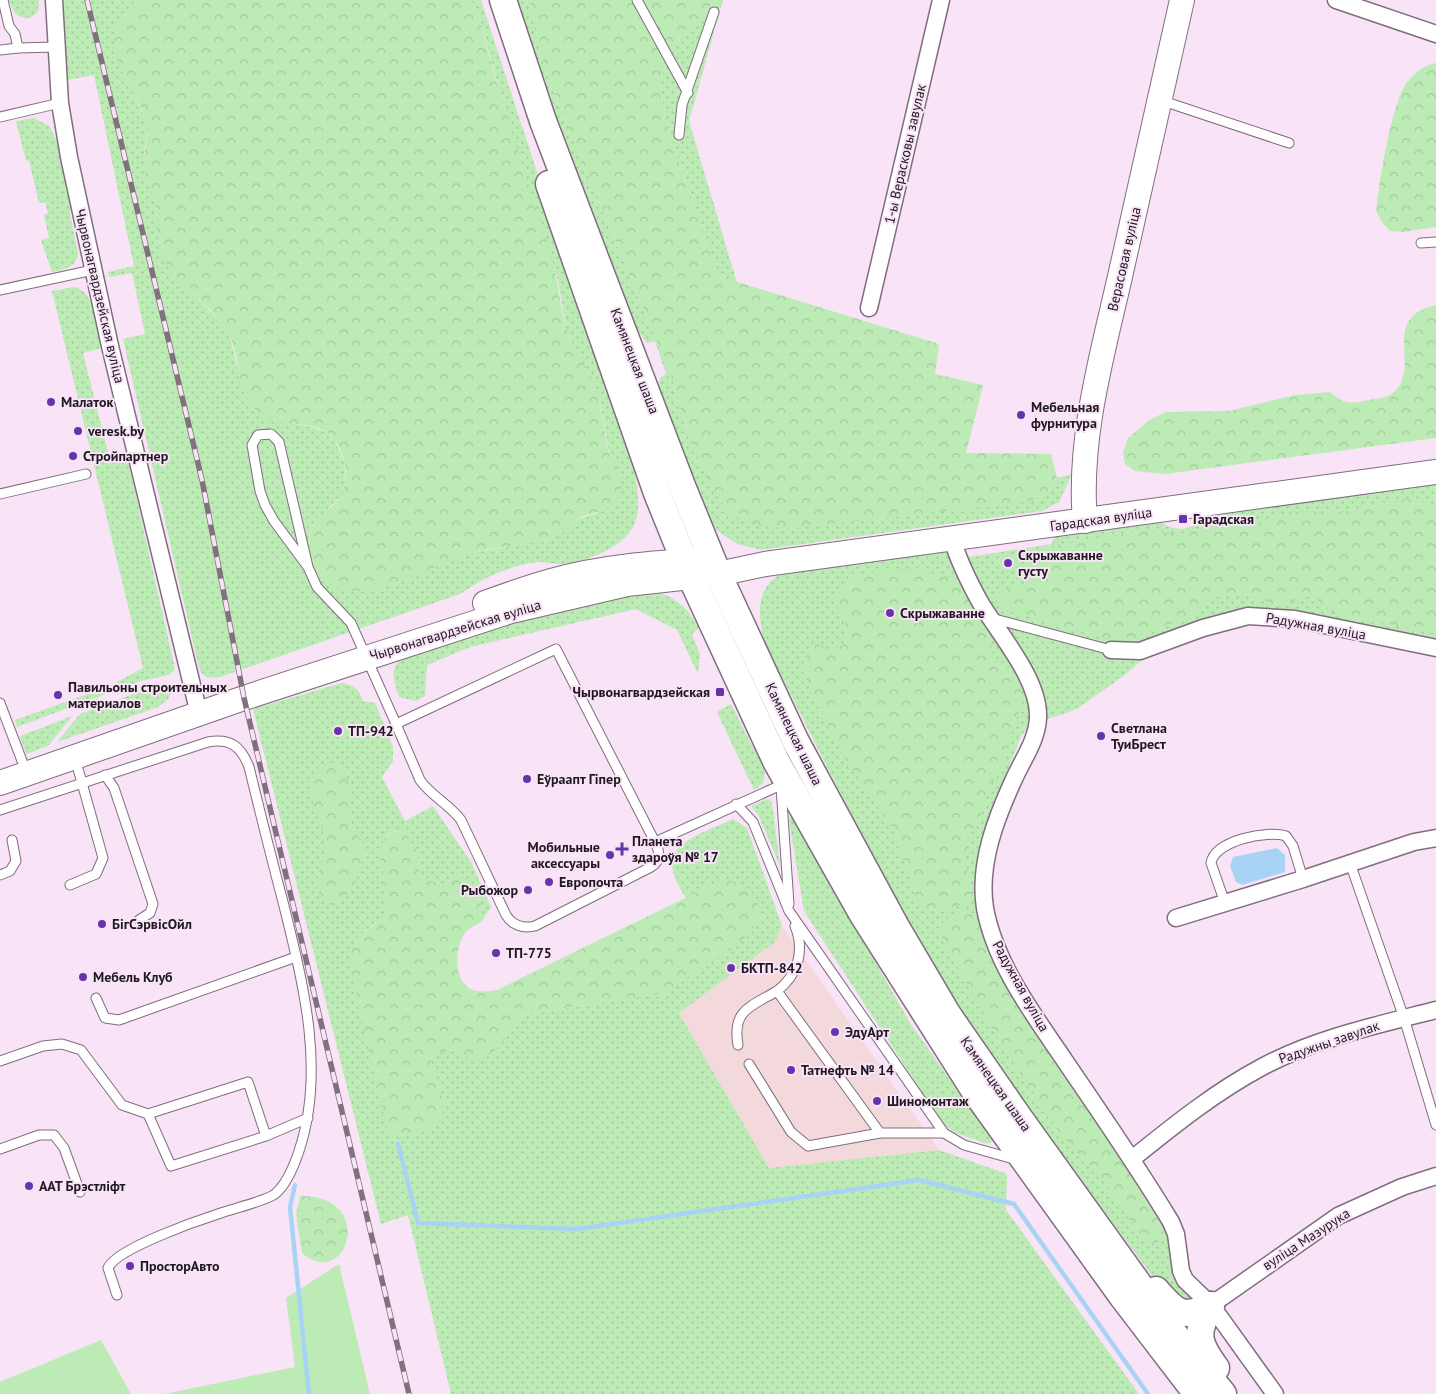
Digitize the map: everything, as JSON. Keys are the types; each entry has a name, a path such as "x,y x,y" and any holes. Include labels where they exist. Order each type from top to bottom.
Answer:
{"main road":[{"name":"Камянецкая шаша","path":"488,0 527,123 657,493 688,569 779,773 873,931 976,1093 1122,1296 1197,1394"},
{"name":"Камянецкая шаша","path":"503,0 547,130 682,486 715,567 796,742 890,917 964,1039 1178,1339 1224,1394"},
{"name":"Верасовая вуліца","path":"1085,521 1082,488 1097,380 1182,0"},
{"name":"Гарадская вуліца","path":"715,567 766,564 1436,472"},
{"name":"Чырвонагвардзейская вуліца","path":"0,773 25,769 74,753 365,653 559,598 688,569 715,567"},
{"name":"Чырвонагвардзейская вуліца","path":"0,783 25,769"},
{"path":"1055,1166 1083,1189 1156,1292 1172,1308 1191,1314 1211,1305"},
{"path":"1211,1305 1202,1323 1202,1346 1237,1394"}],"street":[{"name":"Чырвонагвардзейская вуліца","path":"54,0 60,103 93,270 198,709"},
{"name":"1-ы Верасковы завулак","path":"869,308 941,0"},
{"path":"1336,0 1436,34"},
{"name":"Радужная вуліца","path":"952,539 968,579 1030,684 1037,701 1038,718 1035,734 999,816 989,848 984,878 985,908 995,944 1031,1010 1132,1159 1171,1222 1176,1234 1181,1271 1186,1280 1211,1305 1276,1394"},
{"name":"Радужная вуліца","path":"1111,650 1140,651 1204,628 1248,616 1295,619 1436,648"},
{"path":"1176,918 1414,842 1436,838"},
{"name":"Радужны завулак","path":"1132,1159 1233,1083 1263,1066 1297,1050 1330,1039 1436,1010"},
{"name":"вуліца Мазурука","path":"1211,1305 1262,1267 1338,1216 1402,1187 1436,1176"}],"lane":[{"path":"3,0 4,27 15,34 18,48"},
{"path":"637,0 688,93"},
{"path":"679,136 682,105 688,93 714,12"},
{"path":"0,50 56,47"},
{"path":"1160,100 1289,144"},
{"path":"0,117 60,103"},
{"path":"1421,244 1436,242"},
{"path":"0,290 93,270"},
{"path":"308,567 274,522 265,505 252,449 253,441 258,435 271,434 279,442 308,567 316,587 351,623 420,780 426,788 454,811 461,820 506,915 513,923 525,927 535,926 651,867 658,861 659,856 655,842 556,649 396,724"},
{"path":"0,494 86,474"},
{"path":"991,618 1111,650"},
{"path":"0,703 25,769"},
{"path":"0,810 208,742 226,741 236,745 242,751 249,767 296,957 304,993 311,1054 311,1096 303,1139 289,1176 275,1194 171,1230 116,1258 108,1268 117,1296"},
{"path":"70,885 96,874 103,858 84,782 74,753"},
{"path":"655,842 736,804 779,773"},
{"path":"779,773 789,911 944,1134 964,1145 1024,1162"},
{"path":"105,775 114,788 153,904 150,913 139,920"},
{"path":"736,804 752,822 800,938 799,959 791,977 776,991 740,1015 736,1028 738,1045"},
{"path":"1225,903 1211,862 1216,852 1232,843 1270,833 1286,836 1293,846 1303,879"},
{"path":"0,875 10,871 16,861 17,856 12,840"},
{"path":"1350,864 1404,1018 1436,1125"},
{"path":"96,998 106,1018 119,1020 296,957"},
{"path":"776,991 880,1132"},
{"path":"0,1061 43,1046 62,1044 82,1050 122,1105 148,1114 248,1082 266,1136"},
{"path":"749,1064 791,1132 808,1146 880,1132 944,1134"},
{"path":"148,1114 170,1166 266,1136 308,1118"},
{"path":"0,1149 39,1135 54,1135 64,1148 80,1192"}],"shaded area":[{"path":"782,926 939,1150 769,1168 679,1013 775,942"}],"green space":[{"path":"9,0 39,0 38,11 32,17 20,17 14,12"},
{"path":"63,0 146,0 125,14 115,32 115,44 121,66 145,118 148,130 144,153 148,182 154,196 157,219 173,274 221,322 229,333 244,393 255,411 274,421 310,426 326,432 334,439 344,461 346,484 342,495 314,522 310,531 309,540 313,563 318,571 365,589 379,588 401,582 464,554 544,541 560,534 579,519 597,513 620,493 620,484 608,448 601,406 590,375 580,361 566,329 558,280 513,139 479,16 471,0 481,0 634,470 637,484 638,509 632,529 625,538 615,546 592,557 571,563 538,562 507,569 460,594 220,677 210,678 205,676 199,668 123,339 145,334 132,273 110,277 108,272 134,266 94,75 67,80"},
{"path":"146,0 471,0 479,16 552,260 568,334 598,394 608,450 621,483 620,494 613,504 604,510 582,517 561,533 549,539 472,553 392,585 372,590 353,591 327,583 316,568 312,558 310,548 311,529 317,519 339,499 343,491 346,472 342,453 332,437 324,430 272,420 254,409 244,393 236,355 224,326 217,316 172,273 162,255 158,240 155,202 144,165 147,127 144,115 121,69 114,45 115,33 119,22 131,10"},
{"path":"513,0 530,0 535,31 547,75 673,381 686,427 715,491 1026,502 1045,495 1057,478 1072,474 1059,502 1042,511 761,550 737,544 705,522 658,392 660,378 666,374 655,341 647,343 628,316"},
{"path":"530,0 716,0 680,37 669,54 662,74 661,93 667,126 718,276 939,344 935,374 983,385 966,453 1051,454 1057,478 1045,495 1026,502 794,528 754,525 741,520 729,511 707,478 698,458 673,381 547,75 535,31"},
{"path":"716,0 723,0 689,121 737,283 718,276 667,126 661,93 662,74 669,54 680,37"},
{"path":"1436,63 1436,227 1404,232 1390,231 1381,221 1376,210 1393,116 1403,89 1409,80 1421,69"},
{"path":"34,118 49,126 56,139 71,199 70,214 78,253 72,265 52,272 41,240 49,238 44,215 48,213 45,202 39,203 29,160 26,161 16,121"},
{"path":"74,287 81,290 87,296 95,312 102,348 83,353 109,456 126,452 175,669 169,675 141,681 17,727 15,720 110,686 143,668 52,291"},
{"path":"1436,305 1436,438 1165,474 1135,471 1125,464 1123,453 1128,438 1151,419 1166,412 1229,411 1295,395 1330,392 1348,402 1388,396 1394,392 1402,381 1405,331 1409,320 1419,311"},
{"path":"1436,484 1436,641 1297,613 1254,610 1213,616 1191,624 1164,638 1127,673 1076,709 1035,724 1027,729 1021,736 1000,790 983,921 1157,1209 1169,1237 1172,1267 1197,1304 1166,1294 1083,1183 1060,1161 935,971 872,857 764,641 760,620 761,601 769,584 776,577 787,571 962,547 969,557 1052,544 1055,534 1158,521 1177,529 1182,529 1193,526 1204,517"},
{"path":"1407,499 1425,502 1436,511 1436,635 1385,623 1349,619 1335,614 1316,599 1309,597 1302,597 1287,604 1277,604 1244,595 1231,594 1209,601 1184,622 1166,625 1130,642 1120,642 1087,632 1059,627 1025,614 1006,611 996,601 997,595 1016,585 1031,583 1038,568 1036,550 1044,547 1140,531 1180,534 1215,526 1244,527 1290,512 1342,512 1391,500"},
{"path":"913,569 953,579 959,583 964,590 976,620 989,631 993,656 1016,675 1020,683 1022,702 1008,745 1005,762 991,784 981,814 968,836 965,858 972,895 969,902 939,911 927,911 918,903 892,828 844,756 807,683 803,661 811,645 818,644 830,651 844,644 847,629 837,607 836,600 839,590 846,583 856,577 879,571"},
{"path":"660,593 683,606 699,627 692,634 700,655 698,674 677,630 636,609 470,647 427,665 425,696 416,701 399,697 394,677 395,667 410,653 502,622 564,605 627,595"},
{"path":"342,683 356,688 363,701 375,703 393,747 393,761 382,777 405,821 433,806 471,862 491,907 482,921 482,908 458,876 447,882 439,883 420,876 417,851 402,831 394,831 386,836 387,912 382,919 363,932 352,962 361,1014 389,1135 416,1133 428,1128 445,1107 431,1060 444,1050 492,1054 526,1014 665,993 724,879 687,899 676,881 672,867 674,856 680,847 690,839 733,819 747,828 782,926 775,942 679,1013 769,1168 939,1150 1007,1174 1006,1210 1139,1394 451,1394 408,1215 381,1224 253,709"},
{"path":"152,687 172,691 168,699 158,707 57,742 80,714"},
{"path":"731,704 764,769 765,776 763,781 754,790 717,712"},
{"path":"72,716 48,746 26,754 20,736"},
{"path":"328,762 339,764 344,771 350,794 350,826 365,845 363,862 352,888 334,906 322,901 319,892 318,878 325,845 324,835 310,789 311,779 317,770"},
{"path":"768,799 772,802 780,866 759,816 751,806"},
{"path":"792,815 910,1023 993,1141 988,1144 956,1133 942,1123 804,911 789,820"},
{"path":"402,830 417,851 420,876 439,883 447,882 458,876 465,878 471,882 478,893 482,921 466,932 457,956 463,983 477,991 497,990 724,879 751,890 762,917 741,942 665,993 526,1014 492,1054 475,1063 458,1052 443,1052 431,1060 445,1107 428,1128 416,1133 389,1136 354,985 351,956 352,949 359,936 377,923 386,912 387,904 381,849 384,840 390,834"},
{"path":"962,910 973,913 1002,983 1128,1164 1158,1222 1160,1233 1158,1245 1151,1250 1098,1174 1062,1136 1002,1046 943,941 940,928 946,917"},
{"path":"300,1196 324,1200 340,1210 347,1224 347,1239 342,1252 332,1260 318,1262 302,1253 296,1215"},
{"path":"339,1264 370,1394 164,1394 295,1367 286,1298"},
{"path":"101,1340 131,1394 0,1394 0,1382"}],"water":[{"path":"1277,848 1285,855 1285,872 1242,885 1236,882 1230,866 1233,857"}],"waterway":[{"path":"398,1144 418,1223 577,1229 919,1180 1014,1204 1148,1394"},
{"path":"295,1185 290,1207 309,1394"}],"railway":[{"path":"87,0 202,480 244,698 409,1394"}],"place":[{"name":"Малаток","path":"51,402"},
{"name":"Мебельная фурнитура","path":"1021,415"},
{"name":"veresk.by","path":"78,431"},
{"name":"Стройпартнер","path":"73,456"},
{"name":"Гарадская","path":"1183,519"},
{"name":"Скрыжаванне густу","path":"1008,563"},
{"name":"Скрыжаванне","path":"890,613"},
{"name":"Чырвонагвардзейская","path":"720,692"},
{"name":"Павильоны строительных материалов","path":"58,695"},
{"name":"ТП-942","path":"338,731"},
{"name":"Светлана ТуиБрест","path":"1101,736"},
{"name":"Еўраапт Гіпер","path":"527,779"},
{"name":"Планета здароўя № 17","path":"622,849"},
{"name":"Мобильные аксессуары","path":"610,855"},
{"name":"Европочта","path":"549,882"},
{"name":"Рыбожор","path":"528,890"},
{"name":"БігСэрвісОйл","path":"102,924"},
{"name":"ТП-775","path":"496,953"},
{"name":"БКТП-842","path":"731,968"},
{"name":"Мебель Клуб","path":"83,977"},
{"name":"ЭдуАрт","path":"835,1032"},
{"name":"Татнефть № 14","path":"791,1070"},
{"name":"Шиномонтаж","path":"877,1101"},
{"name":"ААТ Брэстліфт","path":"29,1186"},
{"name":"ПросторАвто","path":"130,1266"}]}
